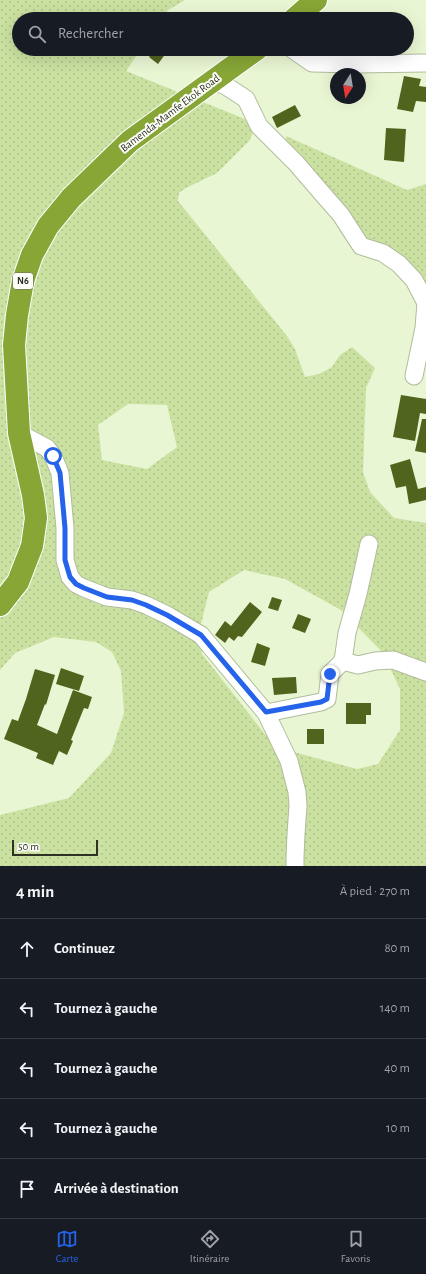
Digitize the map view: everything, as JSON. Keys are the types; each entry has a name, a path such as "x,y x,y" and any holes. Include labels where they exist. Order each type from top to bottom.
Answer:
{"highway":[{"path":"302,12 316,0"},
{"name":"Bamenda-Mamfe Ekok Road","path":"0,606 18,582 32,546 36,518 33,495 19,433 14,345 17,314 23,281 32,255 48,226 70,198 130,141 247,56"}],"street":[{"path":"302,56 312,63 356,64 426,62"},
{"path":"213,81 226,86 246,99 259,126 296,163 341,215 361,246 383,253 399,264 414,280 426,302 424,328 414,376"},
{"path":"19,433 47,448 53,456 60,473 65,528 65,560 70,577 76,584 107,597 132,600 146,605 167,615 201,635 266,712 289,761 297,792 298,806 295,866"},
{"path":"266,712 321,702 327,699 330,674 343,661 347,633 358,594 369,544"},
{"path":"343,661 358,666 375,661 393,660 426,672"}],"green space":[{"path":"0,0 185,0 167,12 12,12 12,56 136,56 126,71 257,124 249,141 217,173 184,189 179,193 178,201 287,336 295,349 305,377 319,374 332,367 340,355 352,347 375,368 366,388 363,472 370,492 394,518 426,523 426,866 0,866 0,815 69,798 111,753 124,713 121,671 112,652 96,642 54,637 15,653 0,670","holes":["128,404 167,405 177,447 147,469 102,460 98,425","244,570 285,579 341,610 383,653 400,689 400,730 378,764 357,769 275,747 202,654 199,632 209,592"]},
{"path":"286,136 407,190 426,184 426,286 366,244 286,141"}],"building":[{"path":"150,56 164,56 158,64 149,57"},
{"path":"404,76 421,79 419,86 426,87 426,102 416,101 413,112 397,109"},
{"path":"295,105 301,116 277,128 272,117"},
{"path":"386,128 406,129 404,162 384,160"},
{"path":"401,395 426,399 426,414 420,413 415,441 393,437"},
{"path":"422,419 426,419 426,453 415,451"},
{"path":"410,459 418,489 426,487 426,500 409,504 406,486 396,488 390,465"},
{"path":"272,597 282,600 278,611 268,608"},
{"path":"250,602 262,612 242,637 238,636 234,641 229,637 225,643 215,635 225,621 231,626"},
{"path":"298,614 311,619 305,633 292,628"},
{"path":"257,643 270,648 265,666 251,662"},
{"path":"61,668 84,676 79,691 56,684"},
{"path":"35,669 55,675 46,705 45,704 37,725 57,734 73,690 92,697 88,709 84,708 71,740 73,741 67,755 59,751 53,765 36,758 38,753 4,739 12,719 18,721"},
{"path":"296,677 297,693 274,695 272,678"},
{"path":"346,703 371,703 371,715 366,715 366,724 346,724"},
{"path":"307,729 324,729 324,744 307,744"}],"route":[{"path":"53,456 60,473 65,528 65,560 70,577 76,584 107,597 132,600 146,605 167,615 201,635 266,712 321,702 327,699 330,674"}]}
